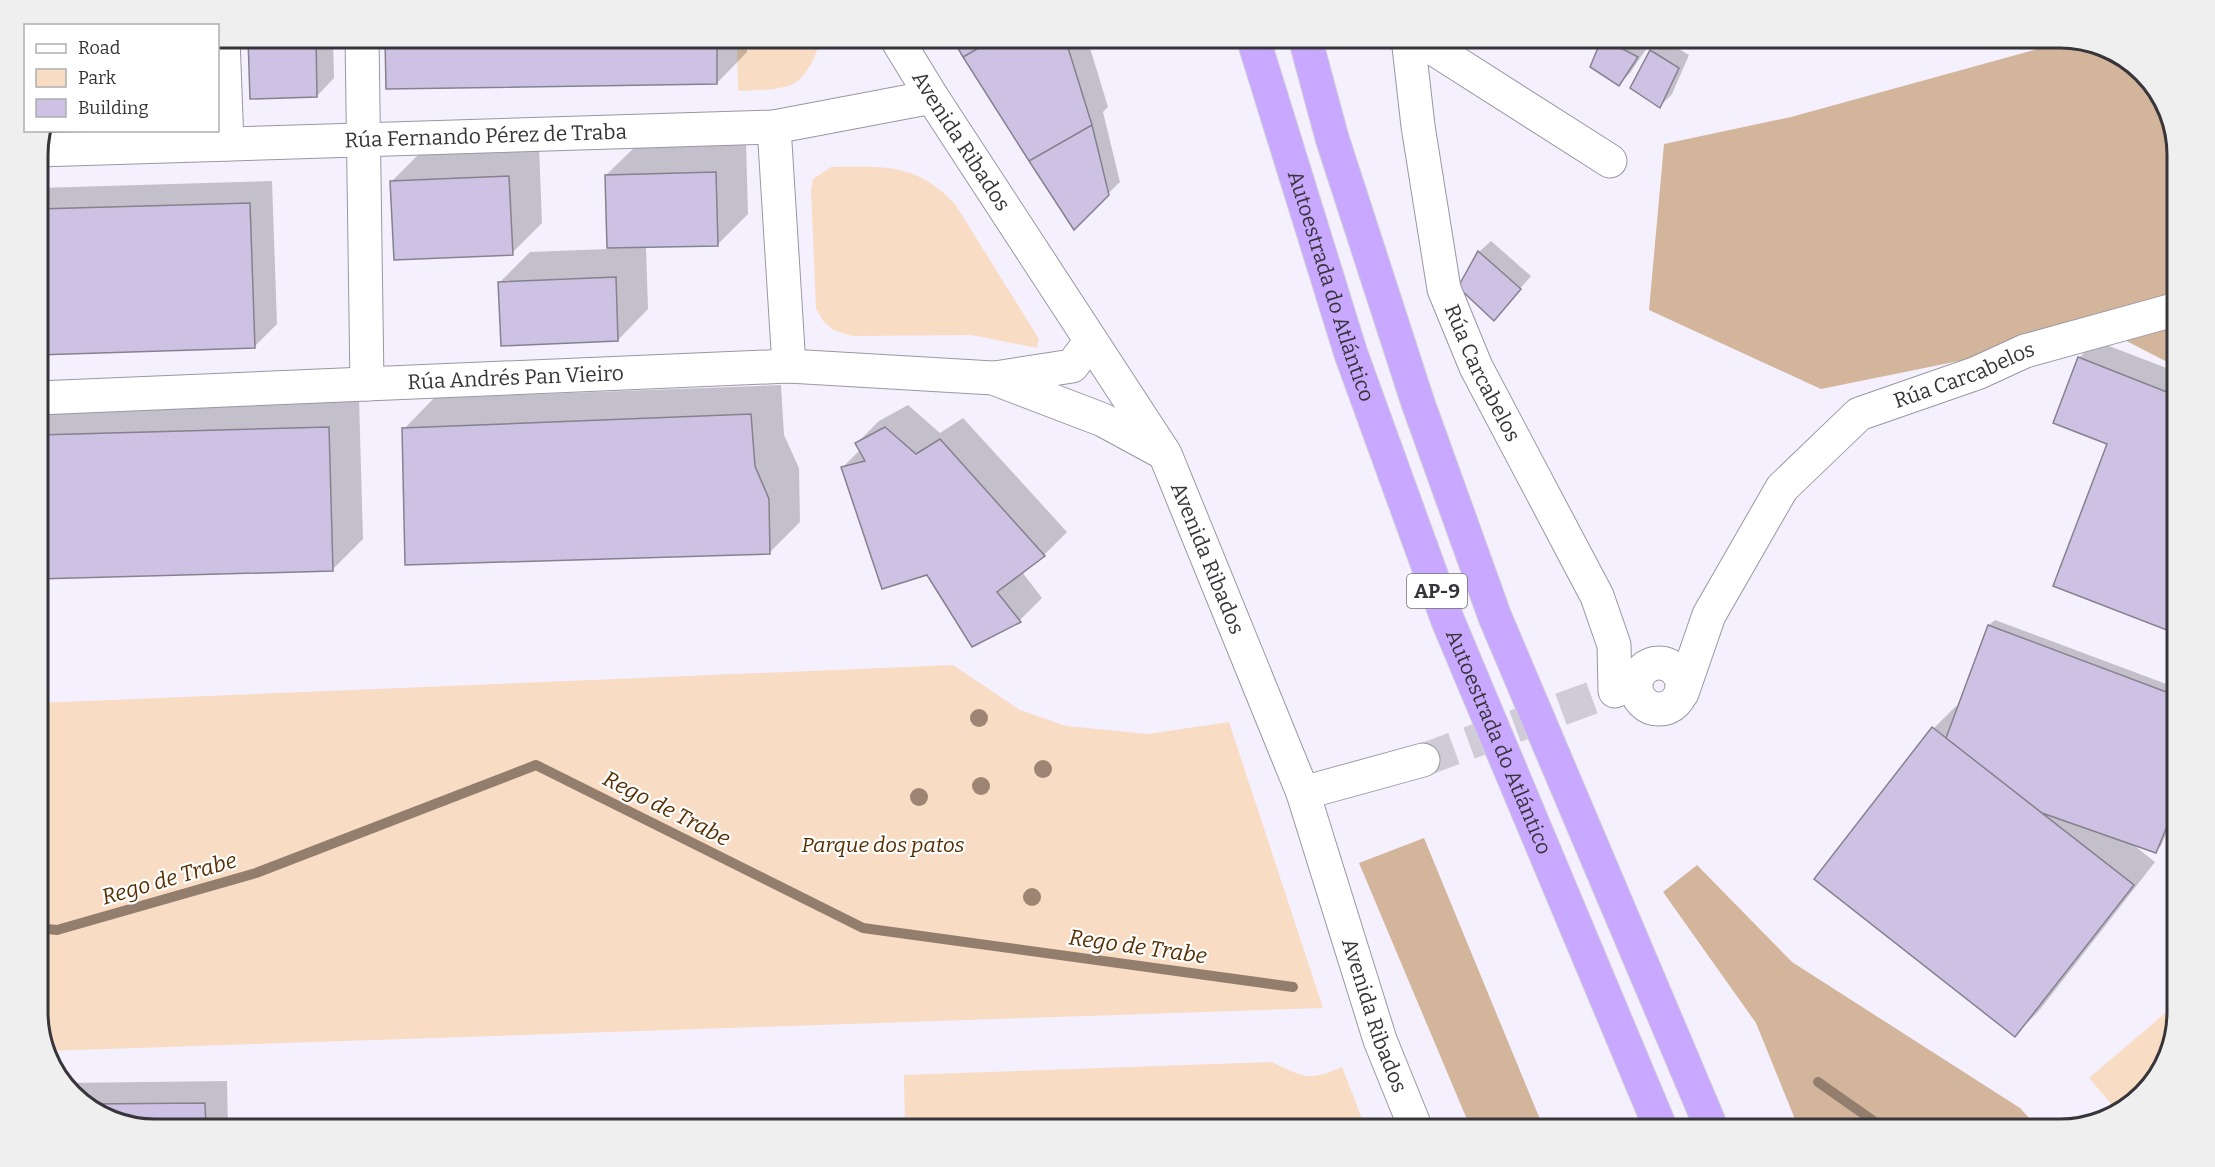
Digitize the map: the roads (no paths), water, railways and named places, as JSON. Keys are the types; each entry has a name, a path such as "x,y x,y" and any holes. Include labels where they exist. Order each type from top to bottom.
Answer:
{"highway":[{"name":"Autoestrada do Atlántico","path":"1256,48 1351,354 1448,621 1656,1119"},
{"name":"AP-9","path":"1308,48 1332,138 1418,403 1495,617 1707,1119"}],"street":[{"path":"223,48 227,144"},
{"path":"362,48 367,384"},
{"name":"Avenida Ribados","path":"902,48 932,98 1165,454 1303,793 1380,1040 1412,1119"},
{"name":"Rúa Carcabelos","path":"1409,48 1418,126 1444,289 1476,367 1597,596 1614,645 1616,692"},
{"path":"1433,48 1610,162"},
{"name":"Rúa Fernando Pérez de Traba","path":"48,150 774,127 932,98"},
{"path":"774,127 789,366"},
{"name":"Rúa Carcabelos","path":"1682,693 1709,615 1782,488 1859,414 1938,388 2025,351 2167,312"},
{"name":"Rúa Andrés Pan Vieiro","path":"48,398 789,366 993,378 1072,366 1091,341"},
{"name":"Rúa Andrés Pan Vieiro","path":"993,378 1103,420 1165,454"},
{"name":"Rúa Carcabelos","path":"1616,692 1636,679 1641,671 1657,662 1709,615"},
{"path":"1616,692 1638,697 1652,708 1670,707 1682,693 1683,684 1675,668 1657,662"},
{"path":"1303,793 1424,760"}],"waterway":[{"name":"Rego de Trabe","path":"48,929 57,930 256,873 536,765 863,928 1293,987"},
{"name":"Rego de Trabe","path":"1818,1082 1871,1119"}],"tunnel":[{"path":"1423,760 1597,696"}],"park label":[{"name":"Parque dos patos","path":"883,845"}]}
